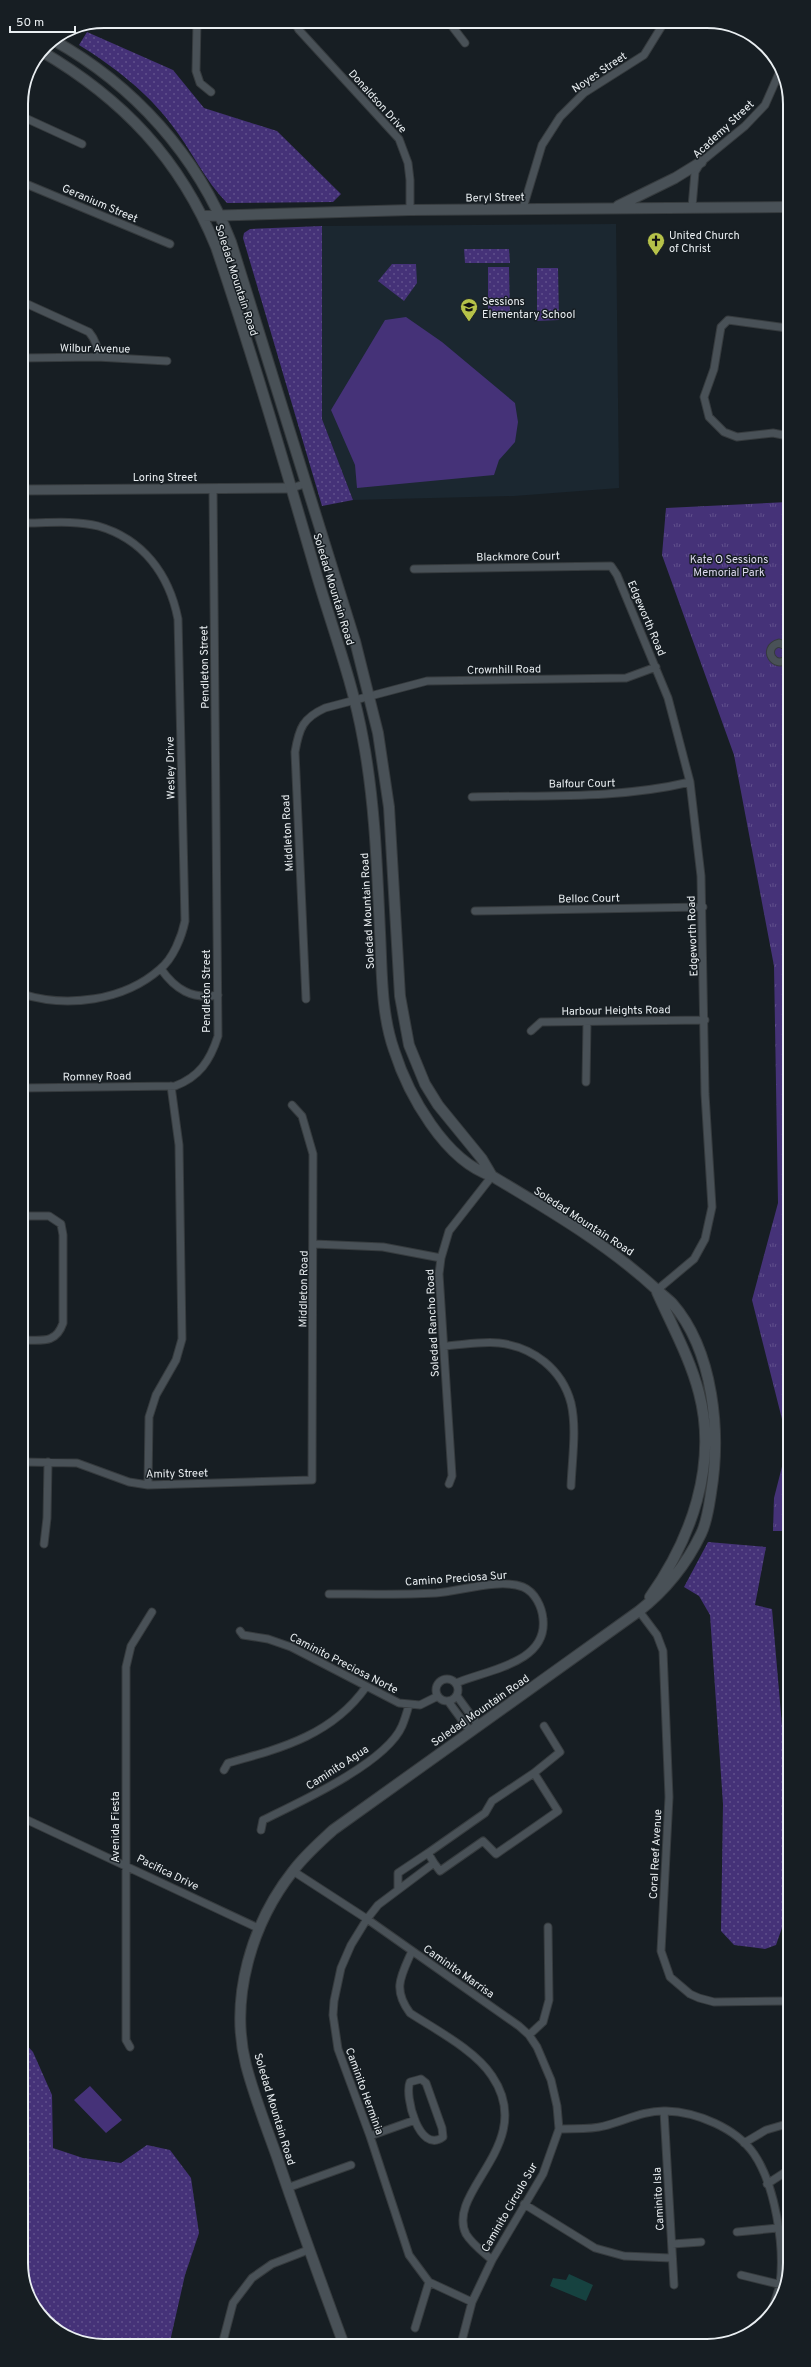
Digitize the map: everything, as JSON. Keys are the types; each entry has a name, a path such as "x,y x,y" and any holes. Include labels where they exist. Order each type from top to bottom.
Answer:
{"main road":[{"name":"Soledad Mountain Road","path":"59,43 84,57 132,95 170,136 194,170 221,216 244,278 370,695 378,733 389,807 400,996 409,1045 425,1084 438,1105 482,1159 492,1176"},
{"name":"Soledad Mountain Road","path":"47,54 75,71 120,107 157,146 181,179 203,216 228,283 340,646 362,736 373,809 384,998 393,1050 410,1091 440,1135 462,1159 477,1171 492,1176 616,1255 672,1302 693,1338 707,1375 715,1416 717,1448 709,1506 701,1533 671,1582 639,1611 333,1830 309,1852 293,1870 272,1901 258,1928 250,1955 241,2013 246,2064 308,2250 342,2339"},
{"path":"615,207 655,189 701,162"},
{"name":"Beryl Street","path":"203,216 523,208 783,206"},
{"path":"639,1611 677,1554 688,1529 697,1503 704,1453 704,1429 700,1395 683,1348 657,1290"}],"street":[{"path":"197,28 196,71 200,83 210,92"},
{"name":"Donaldson Drive","path":"297,28 399,139 408,163 410,180 410,210"},
{"path":"453,28 464,43"},
{"name":"Noyes Street","path":"523,208 542,145 560,117 584,93 644,55 661,28"},
{"name":"Academy Street","path":"692,207 696,172 701,162 745,126 764,105 778,77"},
{"path":"28,119 82,144"},
{"name":"Geranium Street","path":"28,185 170,244"},
{"path":"28,304 88,332 93,337 98,352 97,357"},
{"path":"783,327 728,320 721,327 714,369 704,397 709,417 724,432 737,437 772,433 783,435"},
{"name":"Wilbur Avenue","path":"28,358 97,357 167,361"},
{"name":"Loring Street","path":"28,490 292,488 307,483"},
{"name":"Pendleton Street","path":"171,1086 186,1082 203,1068 212,1056 218,1036 213,489"},
{"name":"Wesley Drive","path":"28,522 85,524 98,526 129,539 148,554 155,563 174,597 178,619 185,921 180,937 161,969 137,985 93,999 76,1002 42,1000 28,996"},
{"name":"Blackmore Court","path":"414,569 607,564 614,568 617,575"},
{"name":"Edgeworth Road","path":"617,575 668,698 690,782 703,907 705,1094 712,1207 705,1239 694,1259 657,1290"},
{"path":"783,644 775,644 770,652 772,658 776,662 783,662"},
{"name":"Crownhill Road","path":"353,700 427,681 626,678 656,666"},
{"name":"Middleton Road","path":"306,999 295,752 302,724 314,713 353,700"},
{"name":"Balfour Court","path":"472,797 628,793 660,789 690,782"},
{"name":"Belloc Court","path":"475,911 703,907"},
{"path":"161,969 171,983 184,992 193,995 218,995"},
{"name":"Harbour Heights Road","path":"531,1031 540,1022 705,1020"},
{"path":"586,1082 587,1022"},
{"path":"148,1485 149,1416 156,1395 176,1360 182,1339 179,1145 171,1086"},
{"name":"Romney Road","path":"28,1088 171,1086"},
{"name":"Middleton Road","path":"292,1105 302,1116 313,1154 314,1244 312,1480"},
{"name":"Soledad Rancho Road","path":"449,1484 452,1476 438,1274 449,1231 492,1176"},
{"path":"28,1216 49,1216 61,1224 63,1234 63,1323 60,1332 56,1336 47,1340 28,1340"},
{"path":"314,1244 383,1247 441,1258"},
{"path":"444,1346 498,1342 522,1347 542,1358 559,1376 571,1403 573,1420 571,1486"},
{"name":"Amity Street","path":"28,1462 77,1463 129,1482 148,1485 312,1480"},
{"path":"44,1544 47,1518 48,1462"},
{"name":"Camino Preciosa Sur","path":"329,1594 436,1593 508,1584 524,1588 534,1596 543,1612 544,1625 539,1642 528,1656 456,1683"},
{"name":"Coral Reef Avenue","path":"639,1611 657,1635 663,1651 669,1796 661,1951 670,1977 690,1994 698,1998 714,2002 783,2000"},
{"name":"Avenida Fiesta","path":"130,2047 126,2040 126,1667 131,1646 152,1612"},
{"name":"Caminito Preciosa Norte","path":"240,1631 243,1635 268,1639 291,1647 366,1687 399,1703 408,1705"},
{"path":"446,1679 456,1683 458,1690 457,1696 474,1728 448,1701 438,1696 436,1689 440,1682 446,1679"},
{"path":"224,1770 228,1763 279,1749 313,1734 353,1706 366,1687"},
{"path":"408,1705 420,1705 438,1696"},
{"path":"448,1701 457,1696"},
{"name":"Caminito Agua","path":"261,1830 263,1820 328,1789 386,1748 402,1726 408,1705"},
{"path":"398,1888 398,1873 485,1813 492,1802 534,1773 560,1752 544,1726"},
{"path":"428,1853 440,1871 483,1841 496,1854 558,1811 534,1773"},
{"name":"Pacifica Drive","path":"28,1820 258,1928"},
{"name":"Caminito Herminia","path":"434,1863 378,1904 367,1919 351,1945 341,1968 334,2001 333,2015 338,2049 370,2136 409,2255 429,2282 472,2302"},
{"name":"Caminito Marrisa","path":"293,1870 367,1919 529,2035 551,2080 557,2106 559,2129"},
{"path":"529,2035 544,2022 549,2000 548,1927"},
{"path":"412,1951 399,1979 399,1992 404,2005 410,2013 476,2058 492,2075 502,2100 504,2118 496,2153 466,2203 463,2216 466,2234 492,2260"},
{"path":"421,2079 426,2083 442,2128 443,2138 436,2142 430,2142 423,2136 415,2120 407,2088 410,2082 421,2079"},
{"path":"559,2129 596,2128 647,2113 664,2111 689,2115 712,2122 744,2143 754,2154 767,2184 778,2228 781,2282"},
{"name":"Caminito Isla","path":"664,2111 672,2244 670,2258 674,2285"},
{"path":"370,2136 415,2120"},
{"path":"744,2143 766,2130 783,2125"},
{"name":"Caminito Circulo Sur","path":"462,2339 472,2302 492,2260 543,2174 559,2129"},
{"path":"287,2188 351,2165"},
{"path":"767,2184 783,2174"},
{"path":"524,2204 595,2248 624,2256 670,2258"},
{"path":"737,2232 778,2228"},
{"path":"672,2244 701,2242"},
{"path":"224,2339 233,2303 252,2278 272,2264 308,2250"},
{"path":"741,2275 780,2284"},
{"path":"415,2328 429,2282"}],"shaded area":[{"name":"Sessions Elementary School","path":"616,224 619,488 514,496 353,500 322,419 322,226"},
{"path":"569,2274 593,2285 586,2301 550,2286 553,2278 566,2280"}],"green space":[{"path":"87,32 173,70 204,108 277,131 341,194 333,202 227,203 212,185 162,112 129,80 79,45"},
{"path":"322,226 322,419 353,500 322,506 243,238 244,233 250,229"},
{"path":"464,249 509,249 510,263 465,263"},
{"path":"392,264 416,264 417,283 404,301 378,281"},
{"path":"488,267 509,267 510,317 488,318"},
{"path":"537,268 558,268 559,320 537,321"},
{"path":"406,317 442,342 515,403 518,422 515,442 499,460 494,475 357,488 355,465 331,410 385,320"},
{"name":"Kate O Sessions Memorial Park","path":"783,502 783,1423 752,1300 778,1203 774,966 734,755 662,555 666,508"},
{"name":"Kate O Sessions Memorial Park","path":"783,1463 783,1531 773,1531 774,1498"},
{"path":"708,1542 766,1547 755,1605 772,1609 783,1737 783,1925 776,1945 765,1949 734,1945 721,1931 723,1804 710,1615 699,1596 684,1587"},
{"path":"28,2046 33,2052 52,2095 53,2148 83,2158 121,2163 147,2145 170,2150 191,2178 199,2233 185,2275 171,2339 89,2338 66,2329 47,2313 38,2301 31,2283 28,2264"},
{"path":"90,2086 122,2120 106,2133 74,2100"}],"place":[{"name":"United Church of Christ","path":"656,256"},
{"name":"Sessions Elementary School","path":"469,322"}]}
